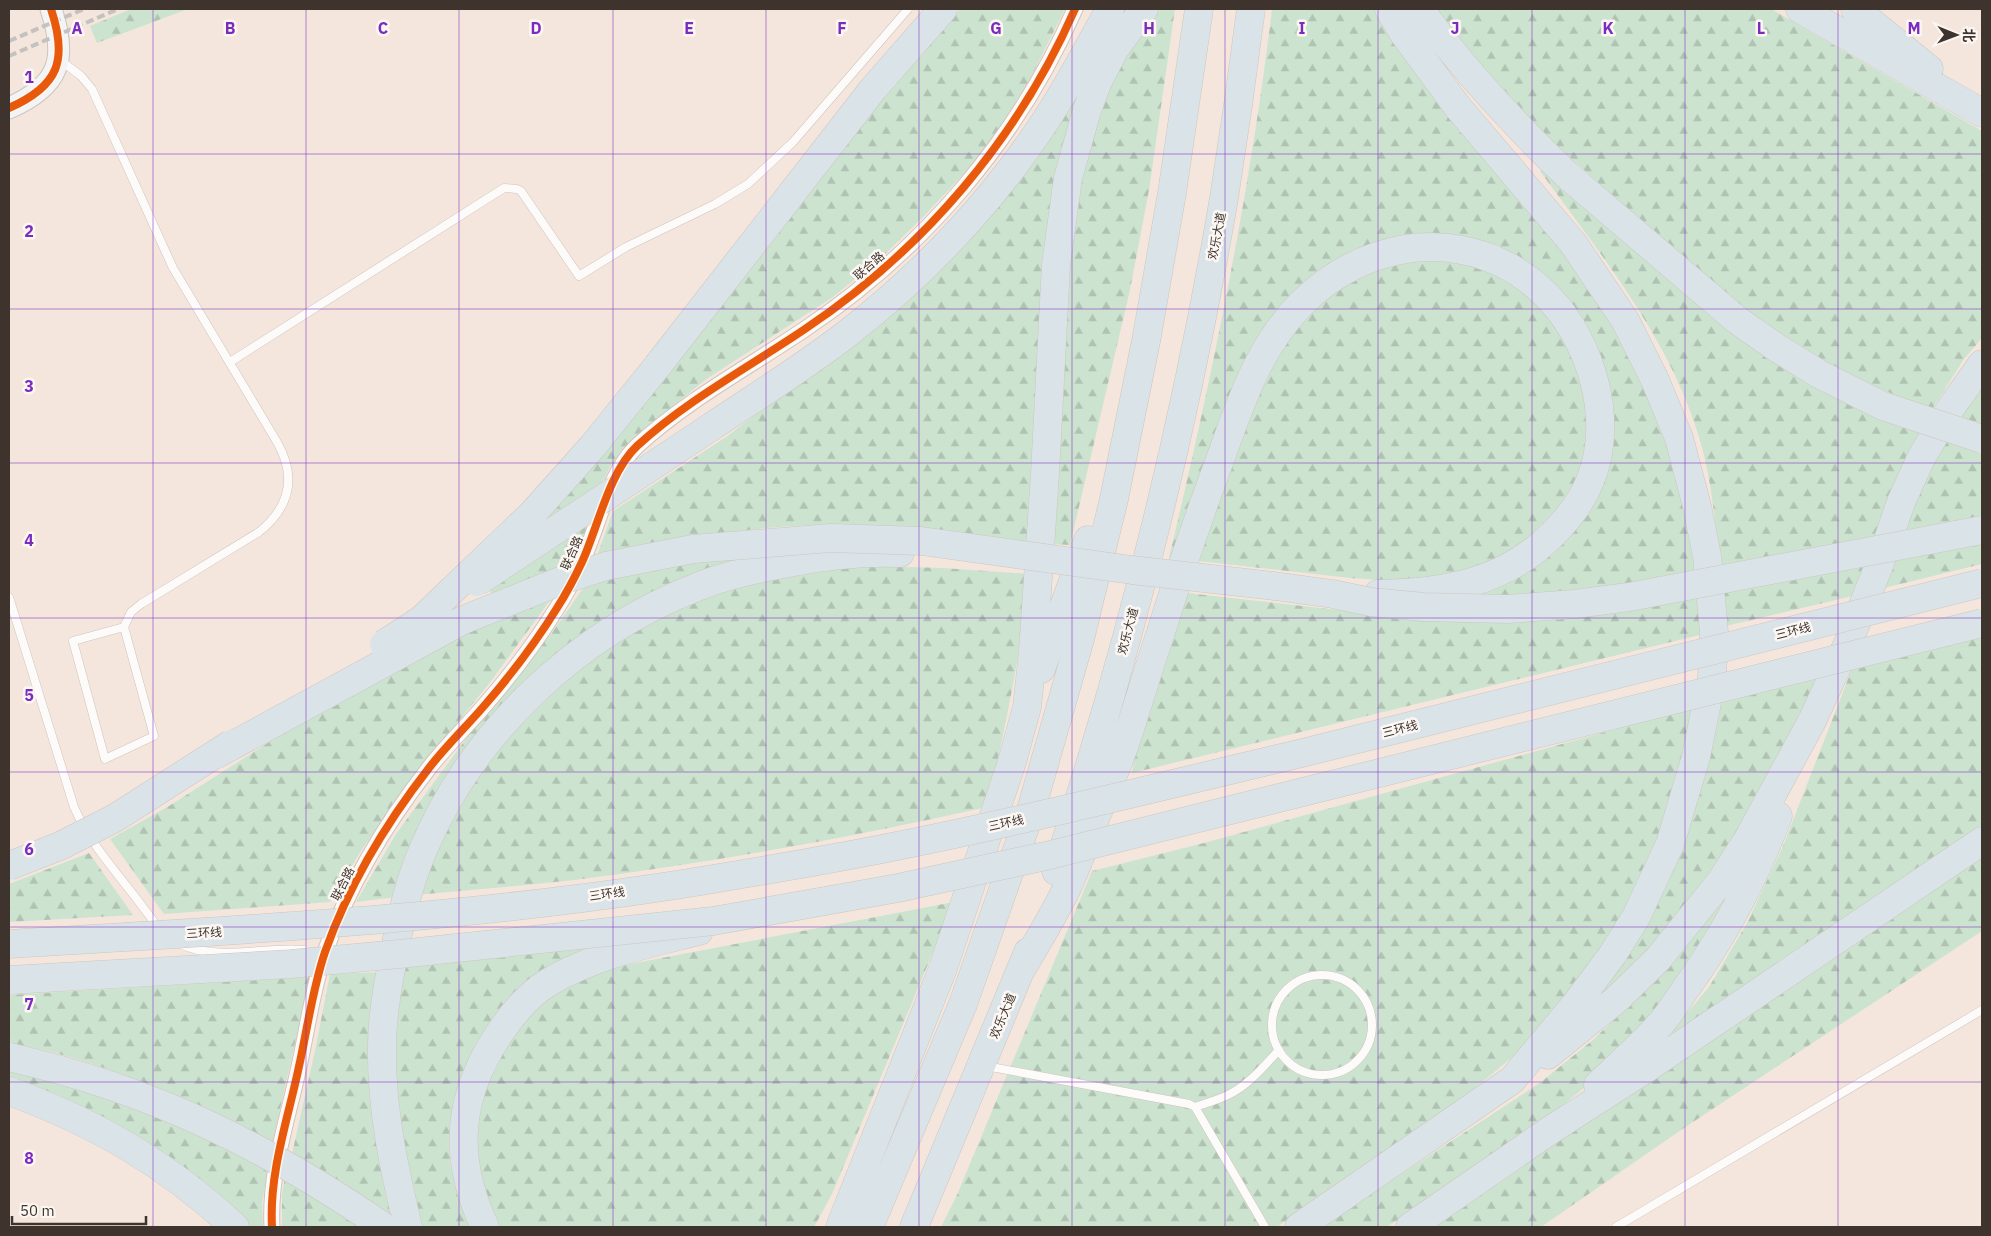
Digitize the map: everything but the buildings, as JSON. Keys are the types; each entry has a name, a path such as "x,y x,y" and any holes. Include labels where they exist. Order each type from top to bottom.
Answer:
{"highway":[{"path":"421,620 533,513 592,447 701,311 873,89 944,9"},
{"path":"9,866 60,846 115,818 215,755 711,427 850,332 924,266 958,231 1008,173 1054,107 1110,9"},
{"path":"1027,707 1033,652 1043,503 1056,264 1068,178 1098,81 1114,50 1144,9"},
{"path":"869,1227 963,1004 1030,810 1080,640 1114,499 1148,326 1180,145 1199,9"},
{"name":"欢乐大道","path":"914,1227 1022,968 1083,789 1114,683 1160,507 1196,346 1224,199 1251,9"},
{"path":"1388,9 1457,106 1573,243 1625,320 1655,380 1679,438 1697,506 1711,592 1714,632 1709,697 1696,757 1670,844 1636,917 1613,954 1575,1005 1512,1080"},
{"path":"1420,9 1450,51 1517,126 1567,175 1737,320 1819,374 1883,406 1982,439"},
{"path":"1800,9 1896,53 1978,110"},
{"path":"1855,9 1896,53"},
{"path":"1022,968 1066,889 1122,752 1159,636 1240,406 1259,362 1282,325 1324,283 1364,260 1381,254 1419,247 1462,249 1481,253 1497,260 1526,277 1543,291 1567,321 1582,345 1593,374 1600,416 1597,456 1592,476 1584,495 1573,511 1543,544 1510,567 1468,584 1407,594 1333,594"},
{"path":"1299,1227 1569,1039 1617,999 1658,959 1721,881 1747,841 1812,720 1848,643 1880,563 1901,502 1921,458 1950,409 1982,364"},
{"path":"840,1227 942,971 1012,762 1027,707 1091,532 1114,499"},
{"path":"215,755 464,620 563,580 606,566 693,549 831,538 920,541 1333,594 1396,605 1456,609 1508,609 1575,604 1638,595 1982,530"},
{"path":"408,1227 388,1132 382,1047 388,985 401,916 423,850 439,815 494,733 521,703 573,658 617,627 668,599 722,578 800,560 847,554 876,552 1019,555"},
{"name":"三环线","path":"9,944 312,926 540,904 709,879 890,848 1197,778 1610,678 1982,583"},
{"path":"9,980 290,964 713,921 780,910 898,888 1050,855 1982,623"},
{"path":"1552,1129 1664,1020 1706,960 1758,867 1778,817 1812,720"},
{"path":"1410,1227 1552,1129 1647,1068 1982,841"},
{"path":"485,1227 474,1203 465,1163 463,1140 467,1108 475,1077 489,1048 509,1019 528,998 547,983 586,964 666,940 780,910"},
{"path":"9,1057 111,1085 216,1127 323,1186 384,1227"},
{"path":"9,1091 82,1121 133,1149 175,1176 235,1227"},
{"path":"827,1227 862,1170"}],"street":[{"path":"9,108 27,100 48,82 56,68 59,38 51,9"},
{"name":"联合路","path":"272,1227 271,1207 274,1176 324,954 342,910 389,824 426,771 485,705 558,607 582,562 615,479 630,452 685,408 808,328 854,293 905,250 964,187 998,144 1049,63 1076,9"}],"lane":[{"path":"230,362 504,188 521,191 579,276 626,247 715,204 748,184 786,148 908,9"},
{"path":"58,58 81,76 92,89 173,268 286,460 288,481 284,503 277,516 260,532 140,604 132,612 124,627 154,736 105,759 73,641 124,627"},
{"path":"9,597 74,807 94,843 158,929 181,944 205,951 229,953 293,949 324,954"},
{"path":"1323,975 1334,976 1354,986 1368,1004 1372,1026 1367,1048 1361,1057 1343,1071 1327,1075 1310,1074 1291,1064 1279,1050 1272,1024 1274,1014 1284,994 1301,980 1323,975"},
{"path":"1616,1227 1982,1010"},
{"path":"1195,1107 1229,1094 1239,1088 1259,1072 1279,1050"},
{"path":"982,1065 1183,1102 1195,1107 1265,1227"}],"green space":[{"path":"131,9 188,9 97,43 90,26"},
{"path":"960,9 1065,9 1030,79 993,138 971,166 882,257 833,297 705,380 632,440 611,465 599,489 532,534 922,50"},
{"path":"1118,9 1132,9 1089,82 1032,542 885,528 826,525 721,533 597,556 613,511 726,437 888,314"},
{"path":"1160,9 1175,9 1149,190 1130,290 1070,545 1051,544 1065,313 1075,220 1083,174 1095,130 1111,87 1132,46"},
{"path":"1272,9 1379,9 1596,288 1658,413 1682,491 1697,572 1587,591 1477,598 1477,592 1608,462 1550,282 1378,242 1356,250 1316,274 1178,560 1169,558 1215,354 1241,216 1253,147"},
{"path":"1437,9 1771,9 1982,131 1982,338 1964,359 1931,411 1845,373 1759,321 1624,206 1544,134 1459,40"},
{"path":"1545,167 1634,248 1922,430 1875,537 1720,567 1707,469 1699,437 1686,400 1670,365 1631,298 1540,171"},
{"path":"1454,258 1518,285 1552,317 1582,372 1589,438 1581,472 1556,511 1527,542 1507,556 1456,576 1392,581 1198,561 1239,436 1278,349 1326,294 1399,261"},
{"path":"1982,382 1982,426 1957,419"},
{"path":"1942,440 1982,450 1982,517 1900,532"},
{"path":"588,525 571,564 492,594 489,589"},
{"path":"1982,541 1982,564 1884,588 1891,559"},
{"path":"753,553 523,690 396,897 356,902 396,834 471,732 551,634 586,584 640,569"},
{"path":"1869,561 1861,594 1726,626 1723,592"},
{"path":"875,566 943,568 1029,574 1022,633 1012,691 987,807 833,839 678,865 574,880 416,895 458,804 514,730 548,694 637,626 711,591 820,570"},
{"path":"1187,593 1329,609 1417,616 1701,597 1704,634 1132,773 1135,752"},
{"path":"554,595 488,685 407,784 359,854 330,902 164,914 110,839 169,806 285,732 421,653"},
{"path":"1982,637 1982,832 1678,1038 1671,1032 1709,987 1747,923 1783,846 1852,669"},
{"path":"1824,675 1721,863 1637,965 1589,1009 1721,702"},
{"path":"1699,706 1678,791 1637,890 1605,945 1528,1044 1468,1094 1277,1227 941,1227 957,1195 1092,871 1204,843"},
{"path":"1982,850 1982,931 1681,1130 1541,1227 1431,1227"},
{"path":"89,853 133,915 9,922 9,884"},
{"path":"1743,872 1703,953 1628,1047 1595,1079 1547,1118 1387,1227 1321,1227 1541,1082 1594,1039 1674,961"},
{"path":"954,902 832,1194 814,1227 499,1227 488,1204 478,1174 477,1123 485,1090 495,1061 525,1019 547,1000 570,986 594,975 625,965"},
{"path":"581,948 583,951 531,979 500,1008 477,1042 464,1072 455,1096 449,1142 450,1162 459,1198 471,1227 417,1227 389,1080 401,968"},
{"path":"384,972 402,1227 292,1154 330,974"},
{"path":"310,977 272,1144 177,1097 111,1070 44,1050 9,1043 9,995"},
{"path":"9,1069 157,1113 268,1168 262,1203 263,1227 247,1227 9,1081"},
{"path":"285,1177 363,1227 282,1227 282,1194"}],"railway":[{"path":"9,41 84,9"},
{"path":"9,56 118,9"}],"cycle path":[{"path":"9,108 26,100 39,90 49,80 55,69 59,43 51,9"},
{"path":"272,1227 273,1187 276,1168 313,996 320,966 345,904 369,856 413,789 513,670 557,608 582,562 605,501 627,457 656,429 676,414 805,329 848,298 889,264 927,227 963,188 996,147 1052,57 1075,9"}]}
